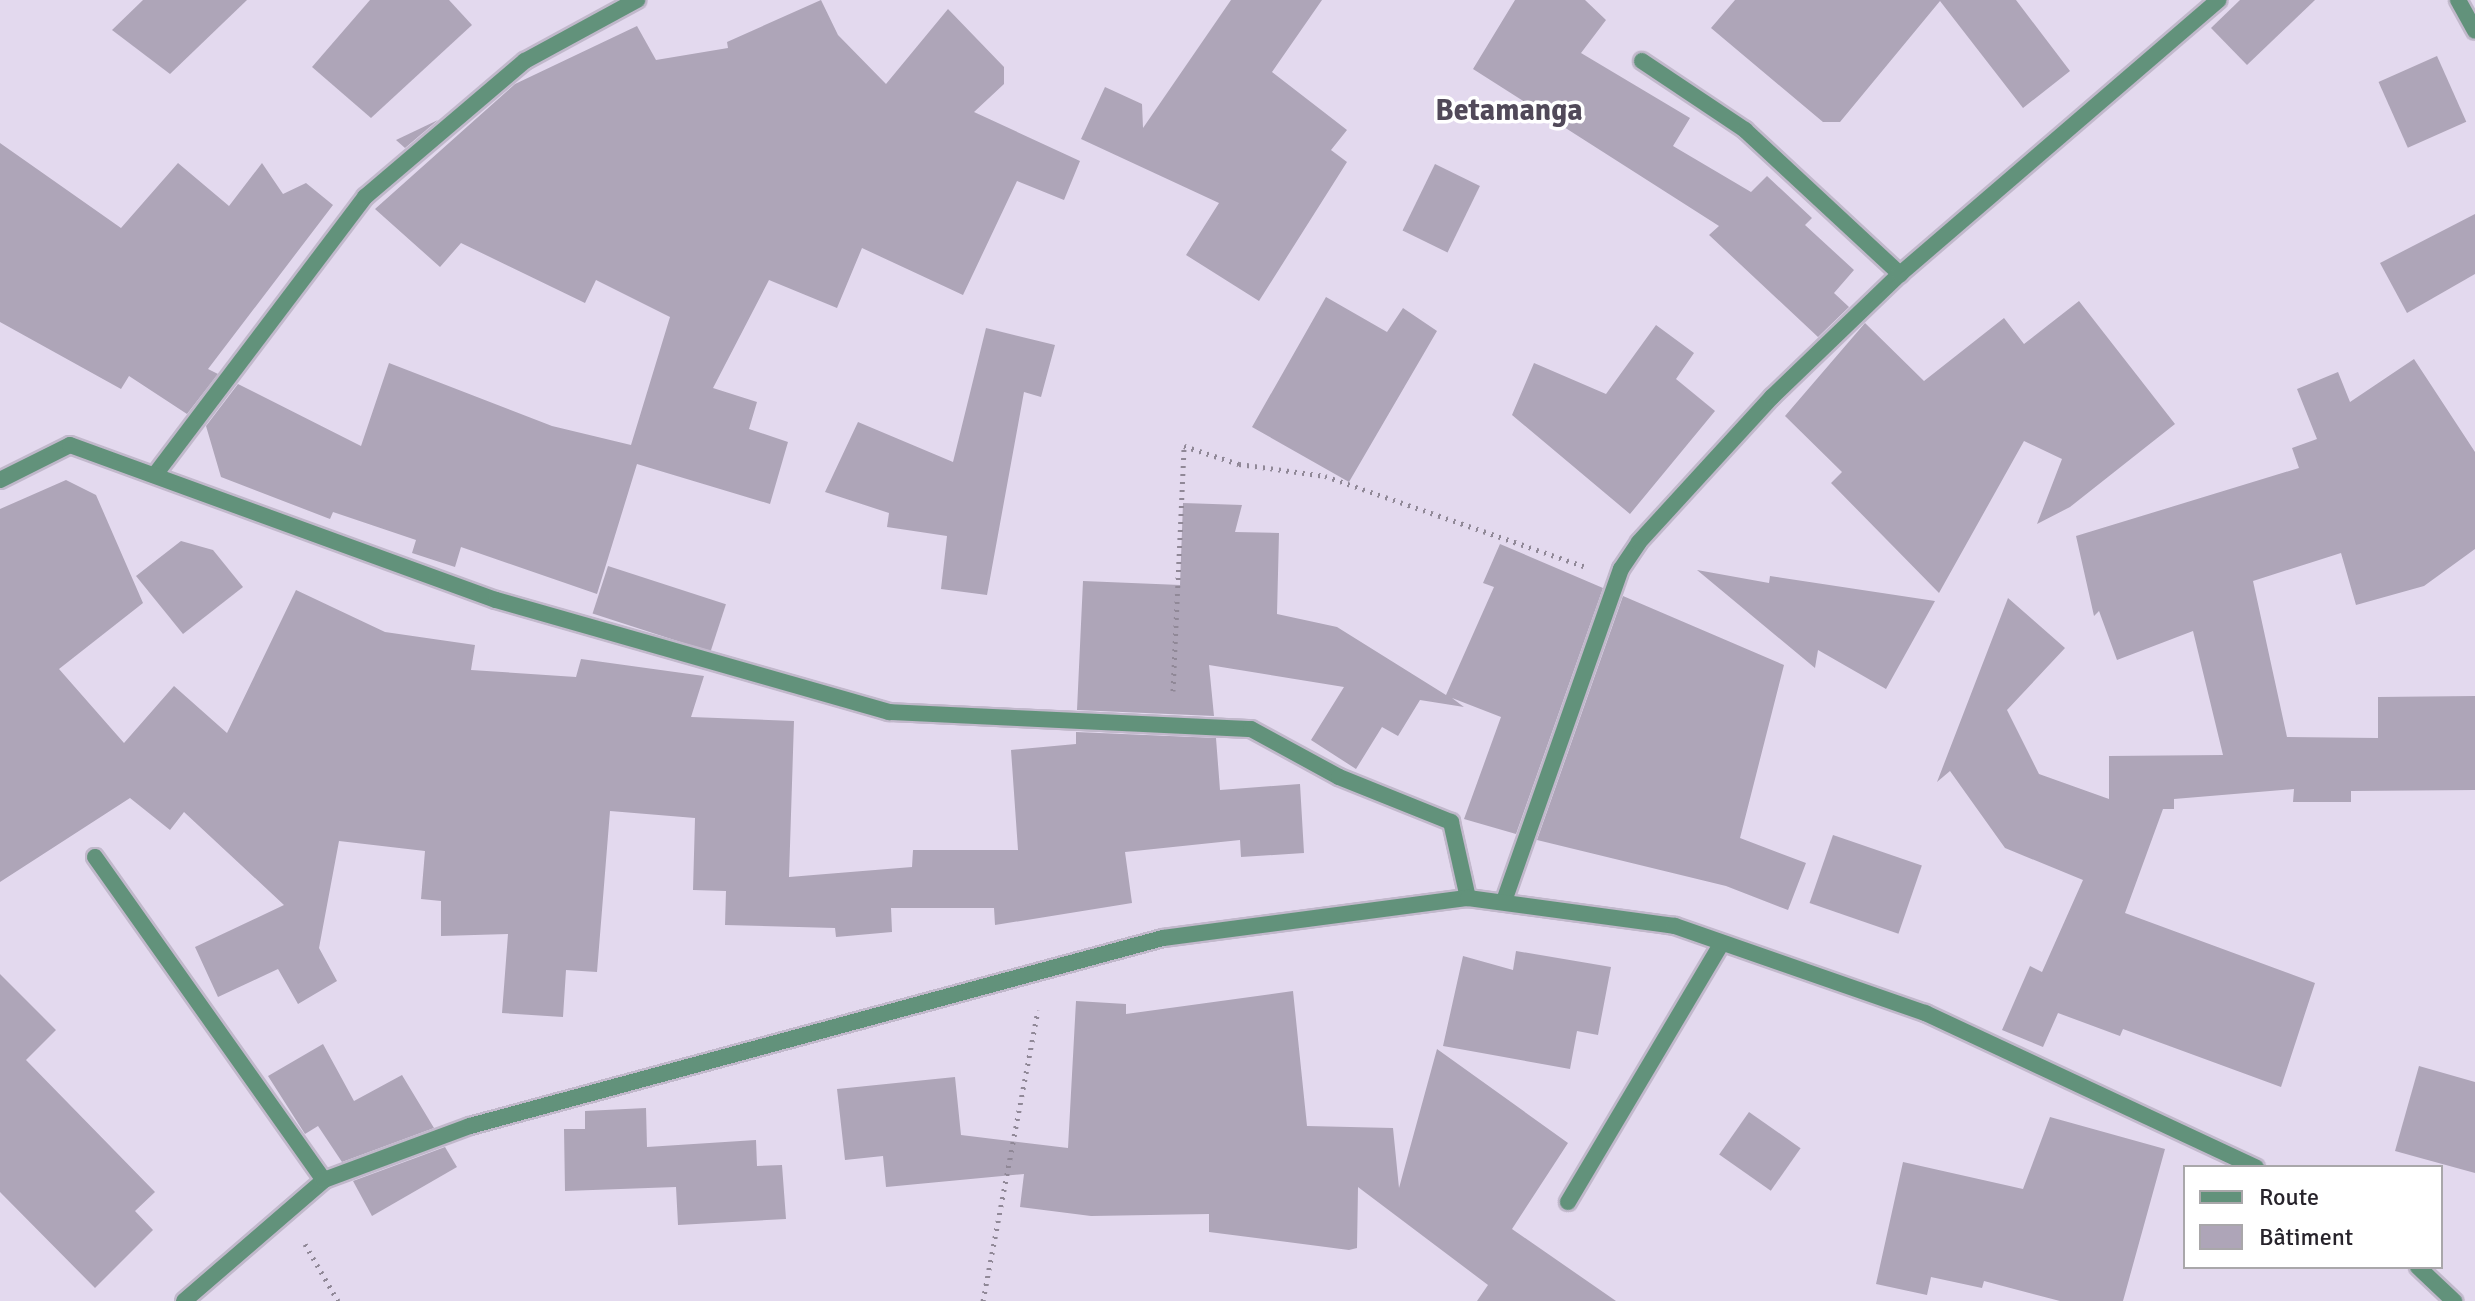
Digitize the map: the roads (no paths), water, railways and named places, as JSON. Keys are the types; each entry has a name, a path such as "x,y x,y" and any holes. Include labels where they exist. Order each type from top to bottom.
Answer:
{"street":[{"path":"157,472 365,197 525,61 637,0"},
{"path":"1504,901 1617,580 1639,542 1772,397 1900,274 2218,0"},
{"path":"2458,0 2475,31"},
{"path":"1642,61 1745,130 1900,274"},
{"path":"0,480 70,445 157,472 326,544 496,600 889,712 1251,729 1339,777 1451,822 1468,898"},
{"path":"95,857 324,1180"},
{"path":"184,1301 324,1180 470,1126 1163,938 1468,898 1675,926 1925,1013 2252,1165"},
{"path":"1568,1202 1722,943"},
{"path":"2420,1269 2454,1301"}],"district":[{"name":"Betamanga","path":"1509,111"}]}
